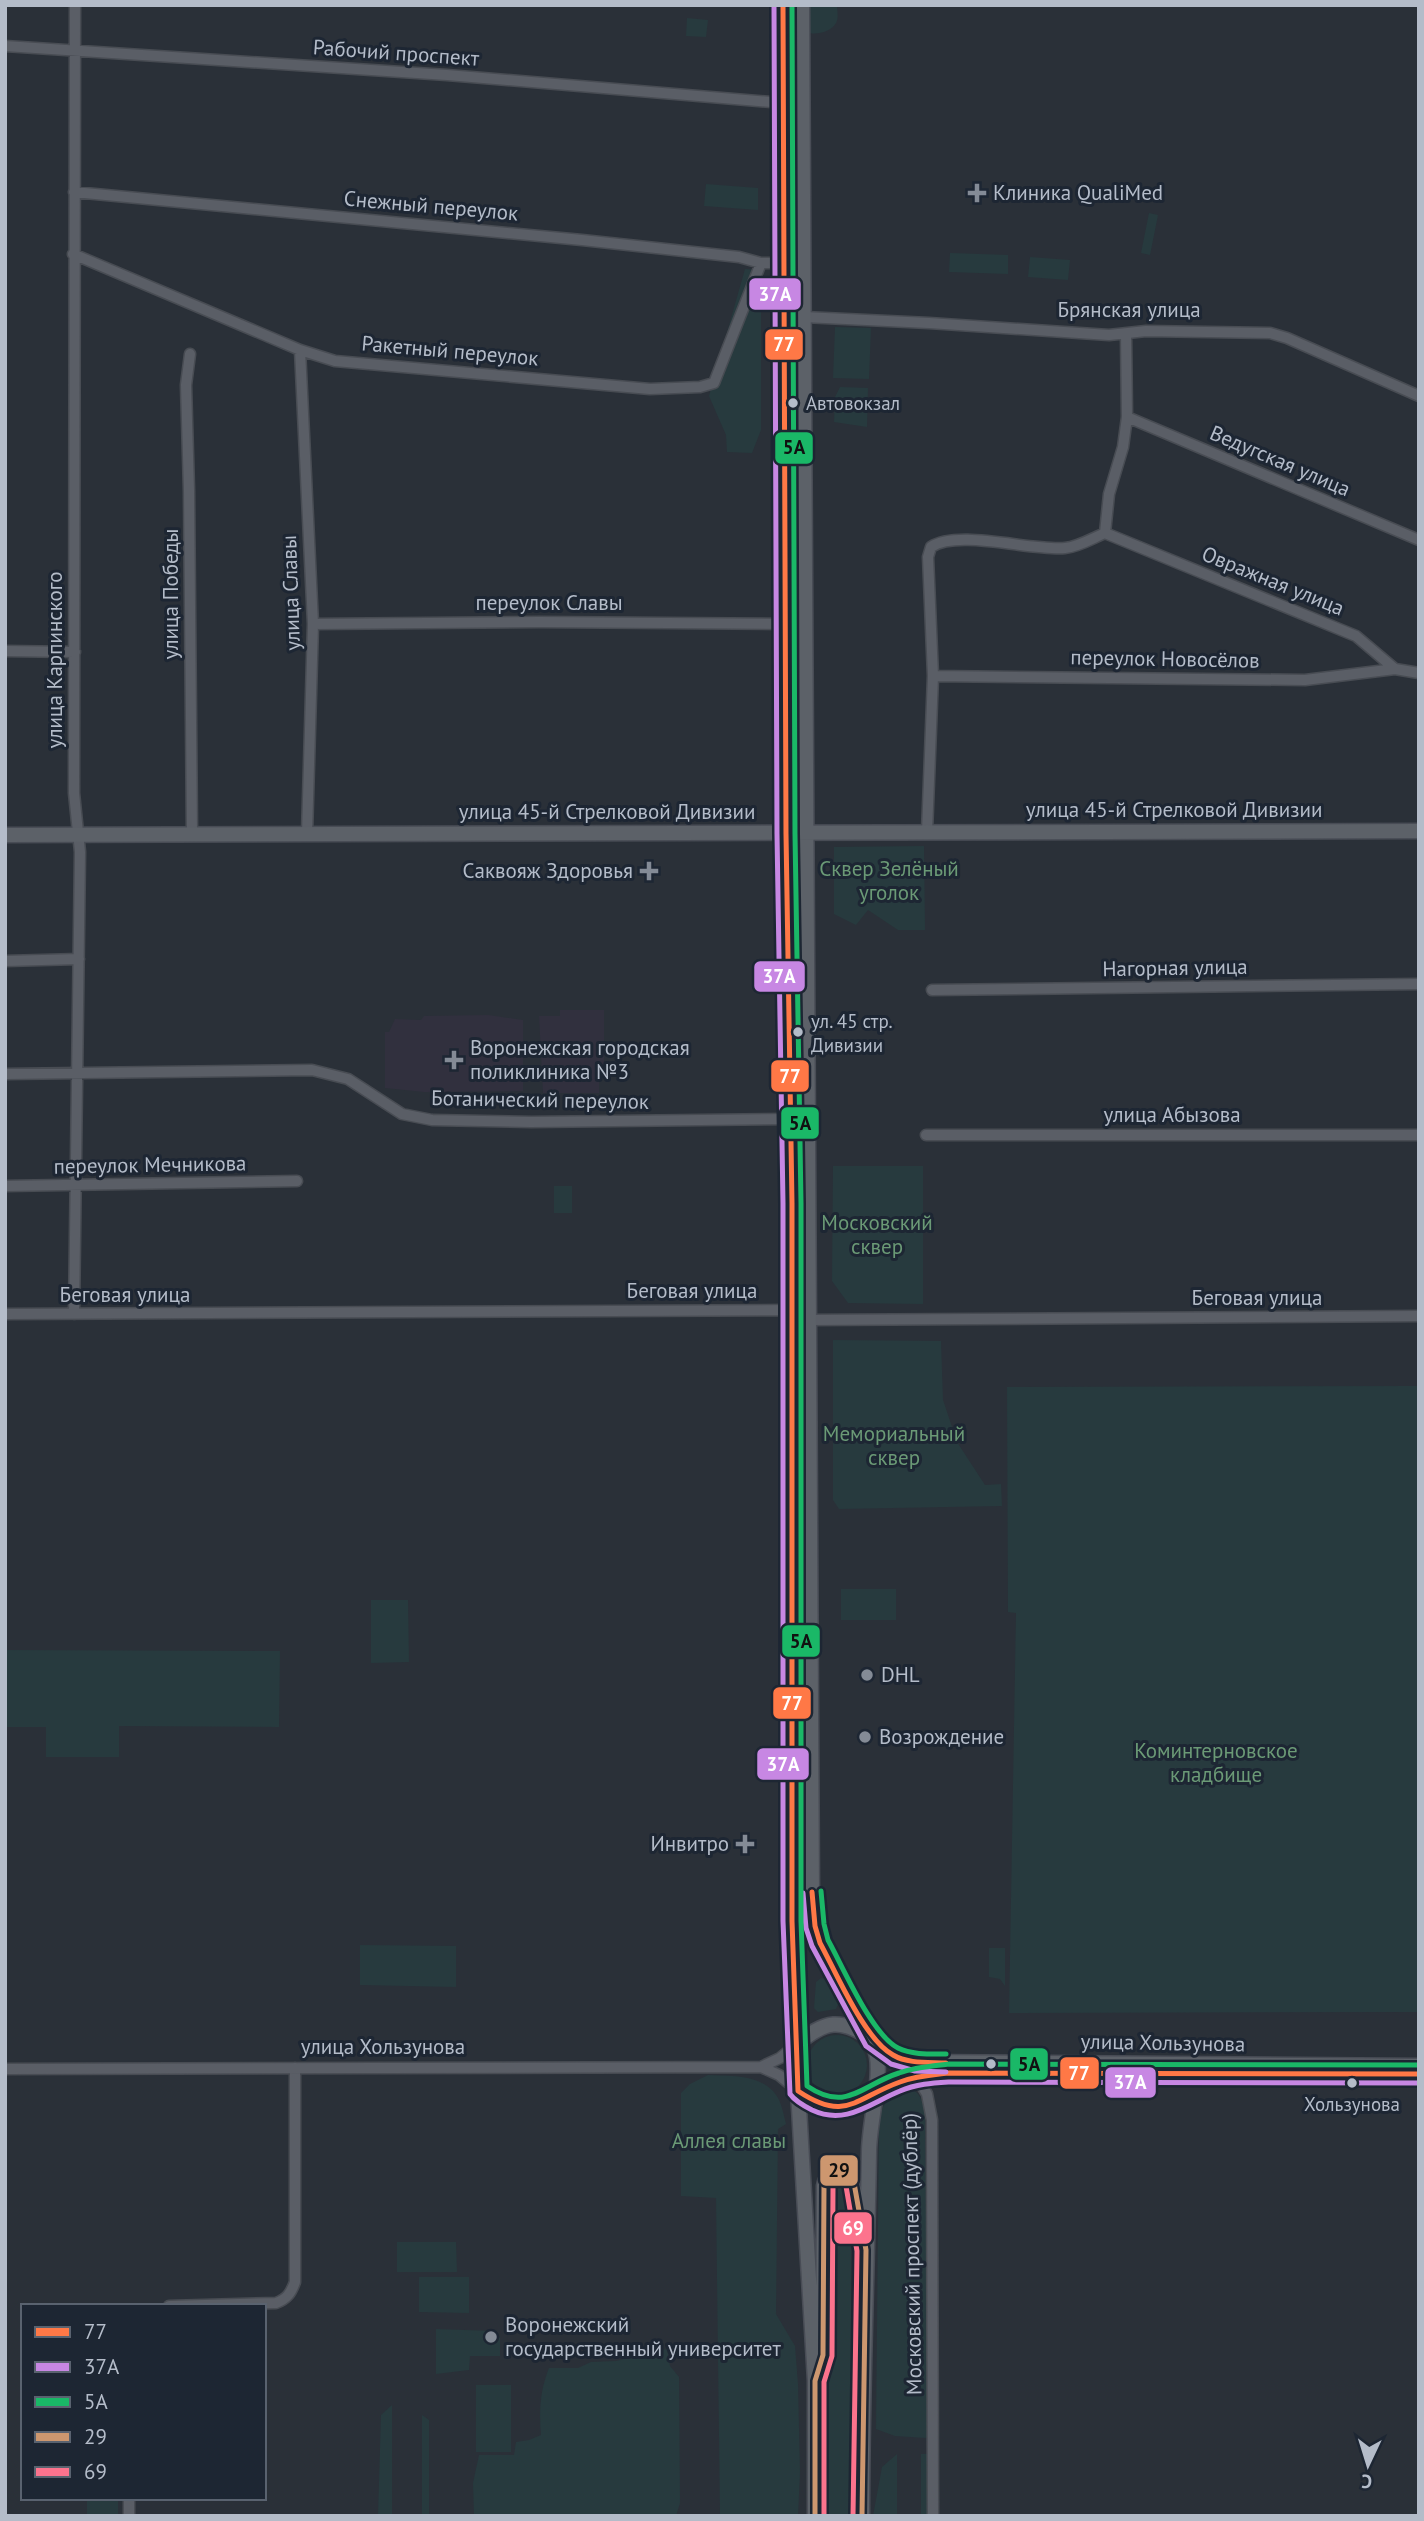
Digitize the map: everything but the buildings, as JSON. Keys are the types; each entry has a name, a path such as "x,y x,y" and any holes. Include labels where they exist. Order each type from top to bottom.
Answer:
{"main road":[{"path":"783,5 786,834 792,1119 792,1921 798,2091 815,2381 816,2516"},
{"path":"802,5 813,1907 820,1943 873,2040 878,2072 869,2140 862,2516"},
{"name":"Брянская улица","path":"784,316 804,317"},
{"name":"улица 45-й Стрелковой Дивизии","path":"5,835 1419,831"},
{"name":"улица Хользунова","path":"796,2045 825,2025 839,2024 856,2028 894,2056 916,2062 1419,2066"},
{"name":"улица Хользунова","path":"798,2091 812,2102 827,2108 844,2108 916,2076 949,2073 1419,2074"},
{"path":"815,2381 823,2355 824,2186 827,2175 832,2171 847,2172 854,2183 866,2250"}],"street":[{"name":"улица Карпинского","path":"74,1314 80,852 74,793 75,5"},
{"name":"Рабочий проспект","path":"5,46 447,75 783,103"},
{"name":"Снежный переулок","path":"74,192 582,240 738,257 761,263 784,263"},
{"name":"Ракетный переулок","path":"73,254 300,350 335,361 650,389 700,387 714,383 761,263"},
{"name":"Брянская улица","path":"804,317 1109,335 1146,331 1270,332 1419,396"},
{"path":"927,832 933,676 928,557 931,547 938,542 965,541 1067,548 1105,533 1109,494 1123,447 1127,417 1126,334"},
{"name":"улица Славы","path":"300,350 313,624 307,834"},
{"name":"улица Победы","path":"190,354 186,385 190,491 192,834"},
{"name":"Ведугская улица","path":"1127,417 1419,540"},
{"name":"Овражная улица","path":"1105,533 1356,636 1395,669"},
{"name":"переулок Славы","path":"313,624 785,624"},
{"path":"5,651 75,652"},
{"path":"1395,669 1419,673"},
{"name":"переулок Новосёлов","path":"933,676 1305,680 1395,669"},
{"path":"5,961 79,959"},
{"name":"Нагорная улица","path":"932,990 1419,984"},
{"name":"Ботанический переулок","path":"5,1074 312,1070 348,1079 402,1114 432,1121 792,1119"},
{"name":"улица Абызова","path":"926,1135 1419,1135"},
{"name":"переулок Мечникова","path":"5,1186 296,1181"},
{"name":"Беговая улица","path":"5,1314 791,1310 809,1320 1419,1316"},
{"name":"улица Хользунова","path":"761,2067 780,2058 796,2045"},
{"name":"улица Хользунова","path":"5,2069 761,2067 779,2075 798,2091"},
{"path":"240,2304 276,2303 292,2290 295,2270 295,2068"},
{"name":"Московский проспект (дублёр)","path":"916,2076 926,2094 932,2120 933,2516"}],"shaded area":[{"name":"Воронежская городская поликлиника №3","path":"560,1010 604,1010 604,1069 599,1070 599,1093 543,1093 539,1016 560,1016"},
{"name":"Воронежская городская поликлиника №3","path":"488,1015 523,1020 523,1091 424,1092 385,1088 385,1032 389,1032 395,1019 421,1020 424,1016"}],"green space":[{"path":"810,5 837,5 834,26 824,32 810,33"},
{"path":"687,18 708,20 706,37 686,36"},
{"path":"706,184 758,188 758,210 704,206"},
{"path":"1149,213 1158,215 1150,255 1141,253"},
{"path":"950,253 1008,255 1008,274 949,272"},
{"path":"1030,257 1070,260 1068,280 1028,277"},
{"path":"745,269 761,270 761,430 752,453 727,452 726,435 709,396"},
{"path":"835,327 871,328 869,379 833,378"},
{"path":"840,387 868,388 867,427 834,422 835,397"},
{"name":"Сквер Зелёный уголок","path":"924,846 925,930 898,930 868,910 856,925 834,914 834,847"},
{"name":"Московский сквер","path":"833,1166 923,1166 923,1304 848,1303 832,1281"},
{"path":"554,1186 572,1186 572,1213 554,1213"},
{"name":"Мемориальный сквер","path":"833,1340 941,1341 943,1400 957,1442 985,1485 1001,1484 1002,1506 839,1509 833,1500"},
{"name":"Коминтерновское кладбище","path":"1419,1386 1419,2012 1009,2013 1016,1613 1008,1612 1007,1387"},
{"path":"841,1589 896,1589 896,1620 841,1620"},
{"path":"371,1600 408,1600 409,1662 371,1663"},
{"path":"5,1650 280,1651 279,1727 119,1726 119,1757 46,1757 46,1727 5,1727"},
{"path":"360,1945 456,1946 456,1987 360,1985"},
{"path":"989,1948 1005,1948 1005,1986 1000,1979 989,1977"},
{"path":"821,1978 826,1979 839,2002 836,2009 818,2012 814,2008 816,1982"},
{"path":"837,2035 854,2040 862,2048 867,2065 862,2082 854,2090 837,2095 820,2090 812,2082 807,2065 812,2048 820,2040"},
{"name":"Аллея славы","path":"708,2075 747,2078 765,2084 778,2098 786,2124 778,2129 776,2314 795,2346 800,2472 798,2516 720,2516 716,2198 681,2196 681,2093 690,2084"},
{"path":"906,2088 917,2093 925,2113 926,2438 895,2436 876,2429 879,2123 886,2101"},
{"path":"840,2173 849,2188 851,2217 852,2516 829,2516 827,2187 831,2175"},
{"path":"397,2242 456,2242 457,2272 397,2272"},
{"path":"419,2277 469,2277 469,2313 419,2312"},
{"path":"436,2329 493,2331 500,2338 500,2356 470,2356 469,2370 436,2374"},
{"path":"667,2349 670,2366 679,2377 680,2503 676,2516 474,2516 473,2483 479,2455 514,2455 516,2442 541,2435 541,2401 549,2368 578,2368 591,2362 616,2361"},
{"path":"476,2385 511,2385 511,2452 476,2452"},
{"path":"392,2405 392,2516 378,2516 381,2415"},
{"path":"422,2415 429,2420 429,2516 416,2516 422,2514"},
{"path":"897,2454 897,2516 873,2516 882,2467"},
{"path":"921,2454 927,2454 927,2516 921,2516"},
{"path":"87,2500 118,2500 118,2516 87,2516"}],"transit line":[{"name":"37А","path":"774,5 777,834 783,1203 783,1921 790,2094 812,2110 836,2115 858,2111 912,2087 949,2082 1419,2083"},
{"name":"77","path":"783,5 786,834 792,1203 792,1921 798,2091 814,2100 840,2106 861,2100 906,2080 949,2073 1419,2074"},
{"name":"5А","path":"792,5 795,834 801,1203 801,1921 807,2086 821,2094 844,2097 905,2071 949,2064 1419,2065"},
{"name":"5А","path":"821,1891 828,1940 878,2029 888,2041 903,2050 922,2054 946,2054"},
{"name":"77","path":"812,1892 815,1926 820,1943 852,2005 872,2035 882,2047 899,2058 946,2063"},
{"name":"37А","path":"803,1893 806,1928 812,1946 866,2046 891,2064 915,2071 946,2072"},
{"name":"29","path":"815,2516 815,2381 823,2355 824,2186 827,2175 836,2170 847,2172 854,2183 866,2250 862,2516"},
{"name":"69","path":"824,2516 824,2382 832,2356 833,2187 838,2179 846,2186 857,2251 853,2516"}],"place":[{"name":"Клиника QualiMed","path":"977,193"},
{"name":"Автовокзал","path":"793,403"},
{"name":"Саквояж Здоровья","path":"649,871"},
{"name":"ул. 45 стр. Дивизии","path":"798,1032"},
{"name":"Воронежская городская поликлиника №3","path":"454,1060"},
{"name":"DHL","path":"867,1675"},
{"name":"Возрождение","path":"865,1737"},
{"name":"Инвитро","path":"745,1844"},
{"name":"Хользунова","path":"1352,2083"},
{"name":"Воронежский государственный университет","path":"491,2337"}]}
